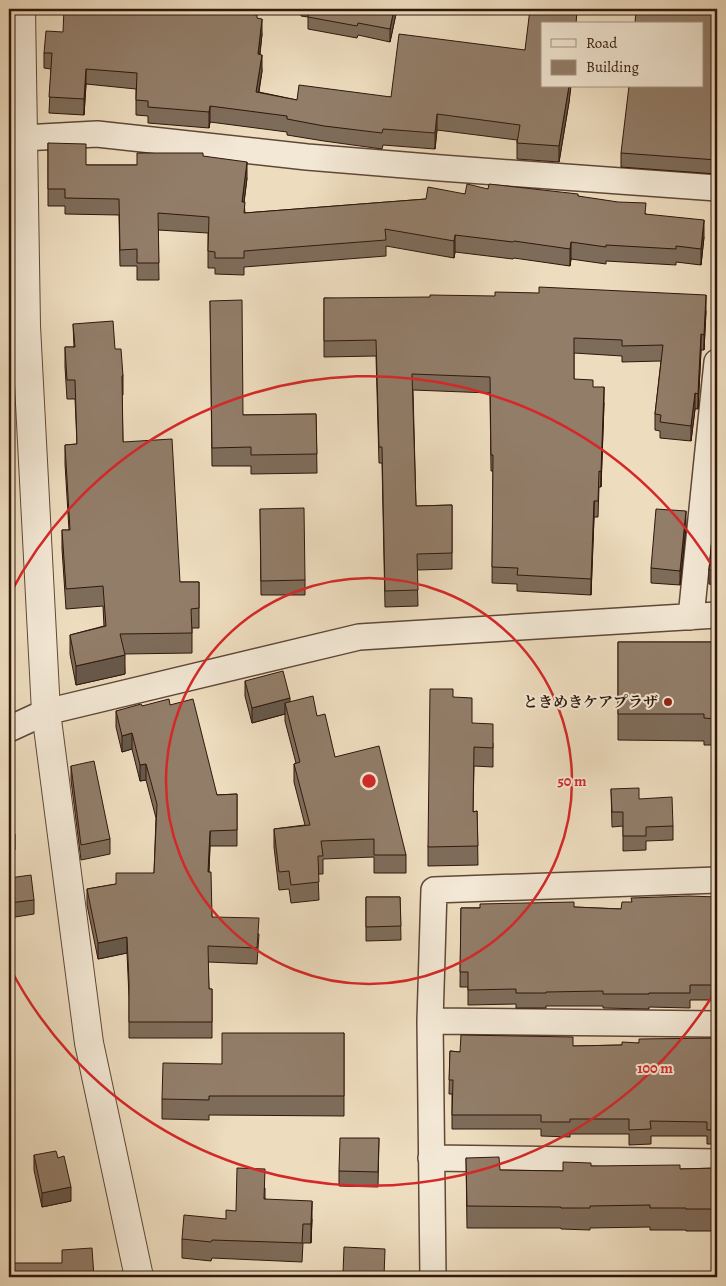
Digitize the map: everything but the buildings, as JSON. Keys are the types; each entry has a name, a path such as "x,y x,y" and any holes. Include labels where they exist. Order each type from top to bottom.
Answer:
{"street":[{"path":"21,9 16,138 46,712 89,1043 139,1277"},
{"path":"16,138 97,134 326,158 717,188"},
{"path":"691,617 717,362"},
{"path":"9,728 46,712 359,637 717,615"},
{"path":"433,1277 430,1021 434,890 717,880"},
{"path":"430,1021 717,1024"},
{"path":"431,1158 717,1162"}],"place":[{"name":"ときめきケアプラザ","path":"668,702"}]}
